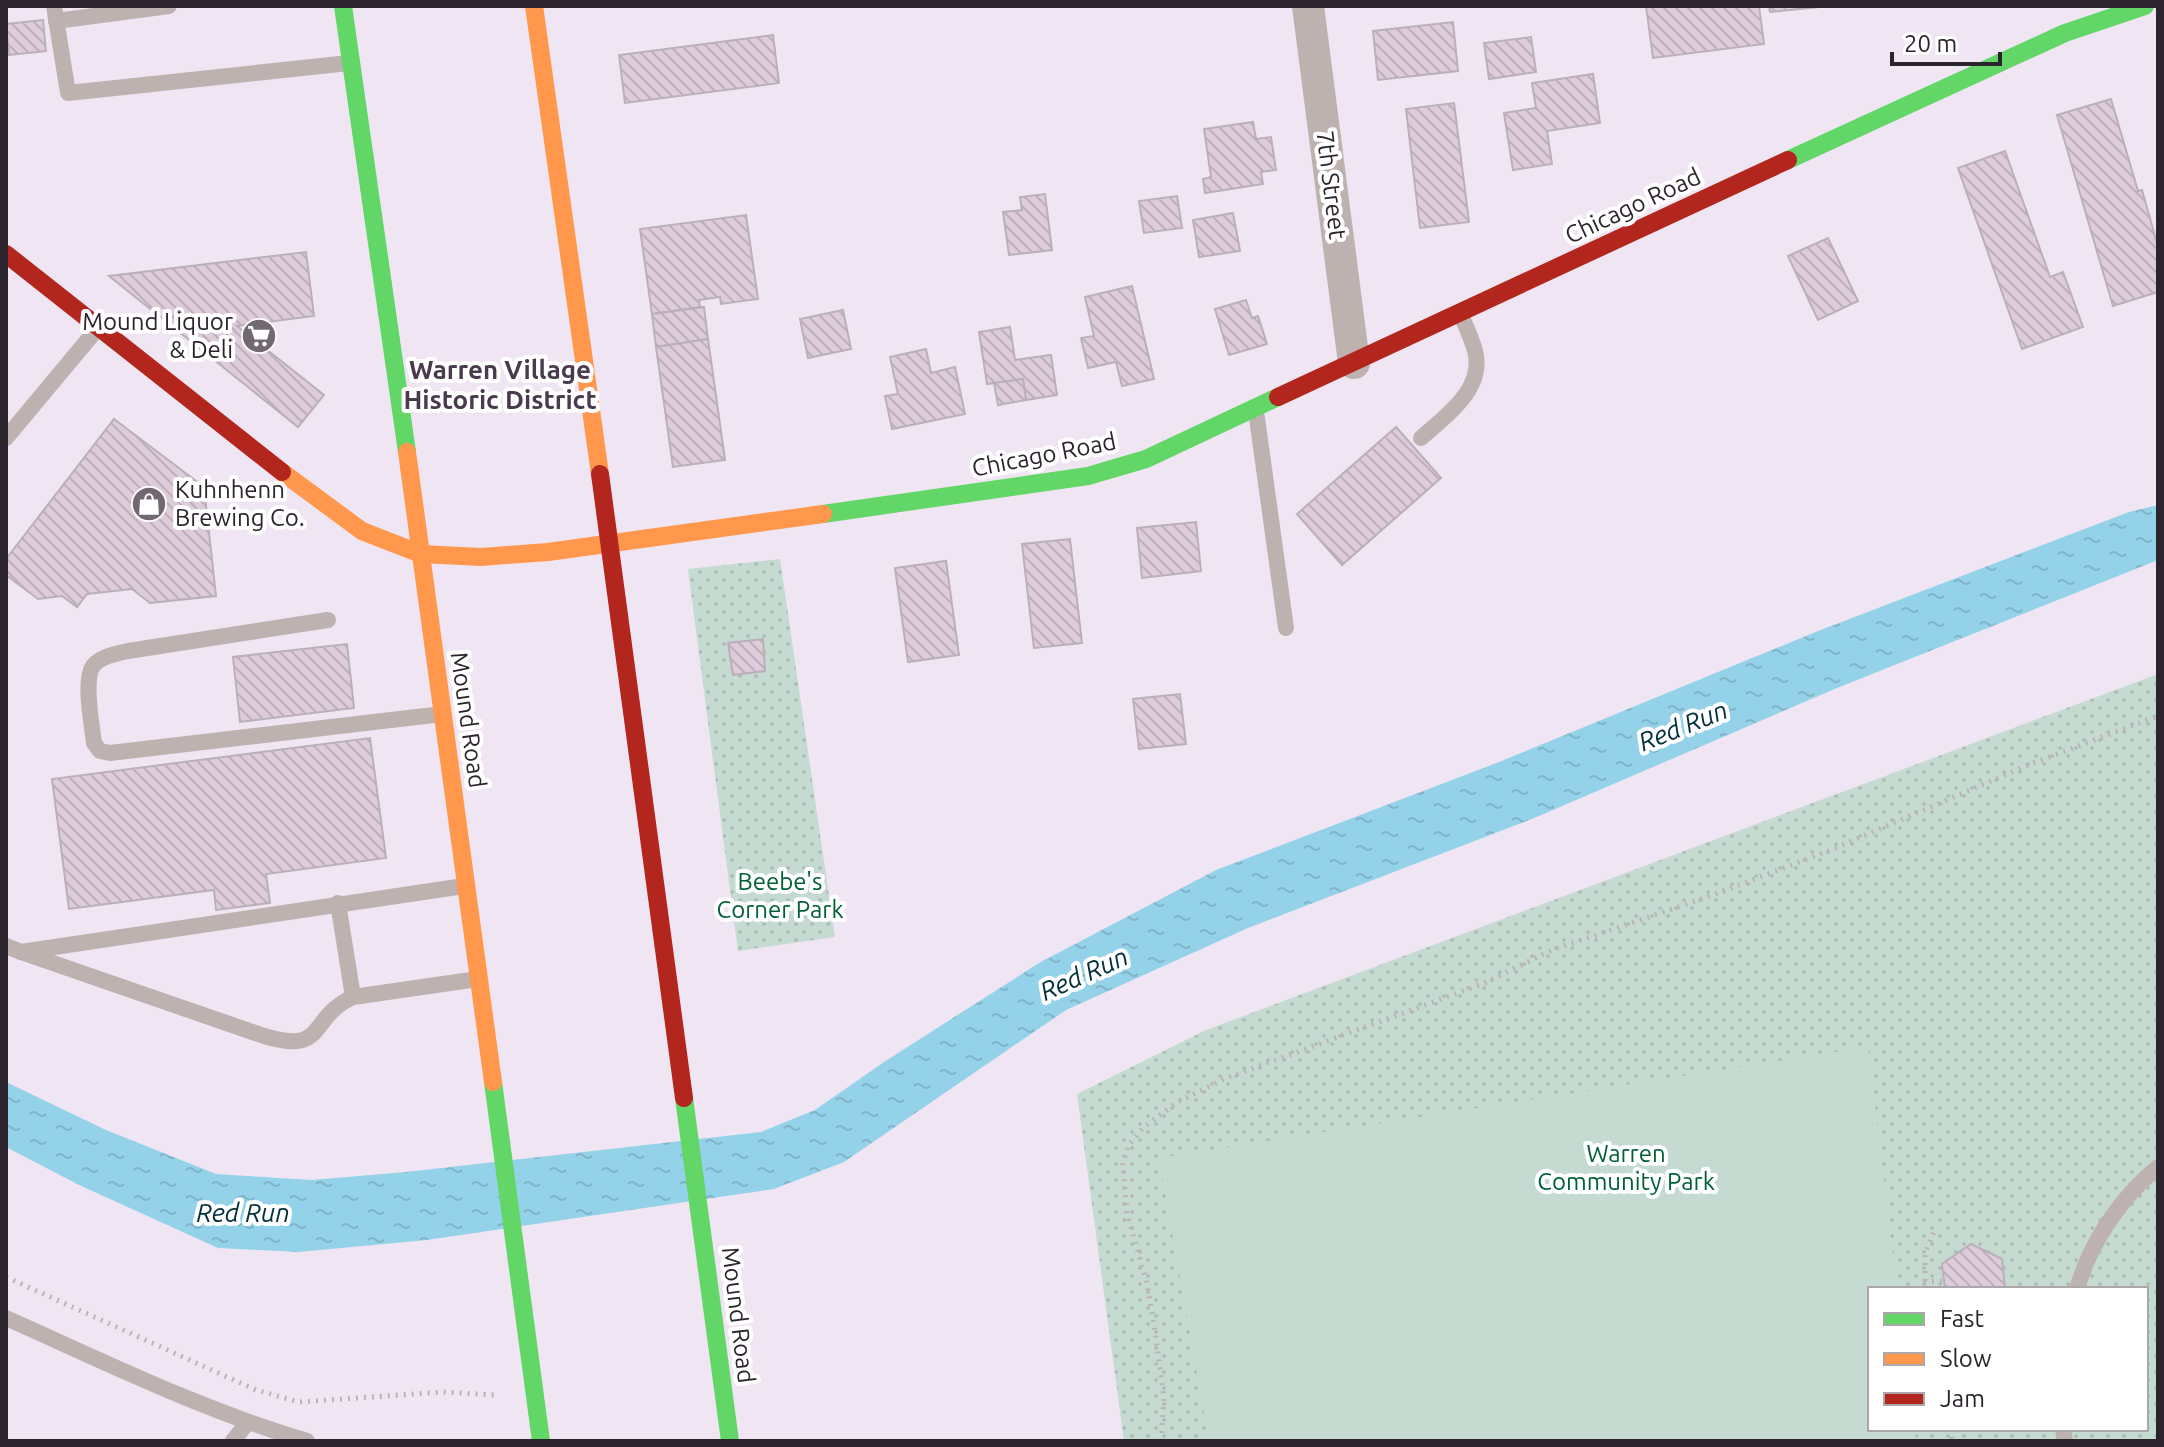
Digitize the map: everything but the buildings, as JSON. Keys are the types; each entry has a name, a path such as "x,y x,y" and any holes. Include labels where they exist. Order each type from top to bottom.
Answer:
{"main road":[{"name":"Mound Road","path":"343,6 535,1392 537,1440"},
{"name":"Mound Road","path":"534,6 610,543 730,1441"},
{"name":"Chicago Road","path":"6,254 331,511 362,531 421,554 511,556 1030,486 1088,476 1146,459 1937,90 2065,33 2145,6"}],"street":[{"name":"7th Street","path":"1308,6 1354,363"}],"lane":[{"path":"169,6 55,13 68,93 350,62"},
{"path":"1421,438 1465,398 1477,370 1476,352 1460,314"},
{"path":"6,438 98,328"},
{"path":"1256,409 1286,628"},
{"path":"328,620 105,657 94,666 88,678 94,743 100,751 110,753 443,714"},
{"path":"14,949 466,886"},
{"path":"338,903 353,997"},
{"path":"14,949 264,1036 293,1042 307,1039 337,1004 353,997 479,979"},
{"path":"2078,1287 2081,1274 2111,1219 2140,1182 2158,1167"},
{"path":"6,1318 187,1400 307,1441"},
{"path":"233,1441 247,1423"}],"path":[{"path":"1161,1441 1164,1398 1153,1317 1127,1213 1123,1164 1128,1146 1144,1127 1176,1103 1224,1079 1482,984 1552,950 1710,896 1831,850 2028,765 2158,716"},
{"path":"1934,1232 1925,1253 1925,1286 1944,1281"},
{"path":"6,1277 256,1390 299,1402 443,1392 489,1395 535,1392"}],"green space":[{"name":"Beebe's Corner Park","path":"780,559 835,937 738,951 688,569"},
{"name":"Warren Community Park","path":"2158,674 2158,1441 1124,1441 1077,1094 1206,1030"},
{"path":"1868,1047 1897,1287 1868,1287 1868,1431 1915,1431 1916,1441 1209,1441 1159,1158"}],"water":[{"name":"Red Run","path":"2158,505 2158,560 1837,688 1532,819 1248,928 1066,1010 844,1162 774,1189 427,1240 298,1252 218,1248 79,1185 6,1147 6,1082 106,1130 216,1174 311,1180 761,1132 815,1110 1039,963 1216,870 1499,762 1818,631 2129,512"}],"traffic: fast":[{"path":"343,6 407,452"},
{"path":"1788,160 2065,33 2145,6"},
{"path":"823,514 1088,476 1146,459 1278,397"},
{"path":"493,1082 541,1441"},
{"path":"684,1098 730,1441"}],"traffic: slow":[{"path":"534,6 600,474"},
{"path":"407,452 493,1082"},
{"path":"282,472 362,531 421,554 481,557 548,552 823,514"}],"traffic: jam":[{"path":"1278,397 1788,160"},
{"path":"6,254 282,472"},
{"path":"600,474 684,1098"}],"place":[{"name":"Mound Liquor & Deli","path":"259,336"},
{"name":"Kuhnhenn Brewing Co.","path":"149,504"}],"district":[{"name":"Warren Village Historic District","path":"500,385"}]}
